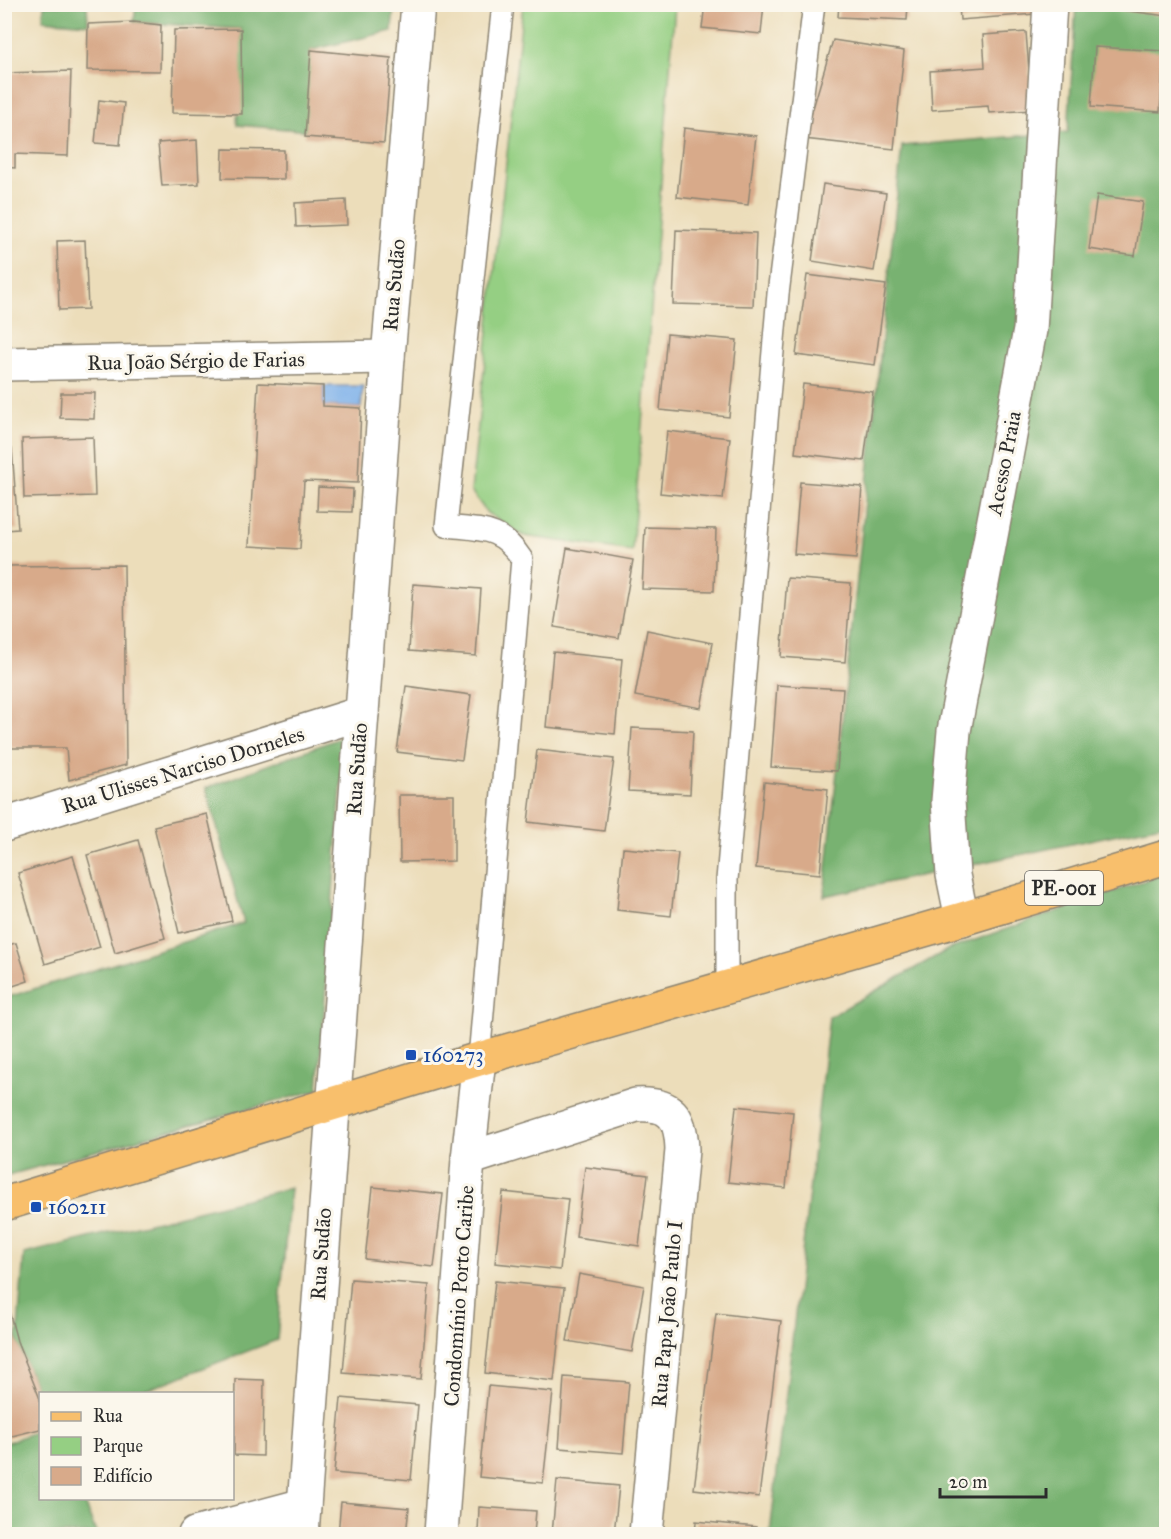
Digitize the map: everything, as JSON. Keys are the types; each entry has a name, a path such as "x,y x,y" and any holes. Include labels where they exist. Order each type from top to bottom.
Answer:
{"main road":[{"name":"PE-001","path":"4,1204 478,1059 962,919 1167,857"}],"street":[{"name":"Rua Sudão","path":"303,1520 388,357 418,4"},
{"name":"Acesso Praia","path":"962,919 953,875 948,801 954,731 1030,330 1050,4"},
{"name":"Rua João Sérgio de Farias","path":"4,364 388,357"},
{"name":"Rua Ulisses Narciso Dorneles","path":"4,825 362,713"},
{"name":"Condomínio Porto Caribe","path":"441,1534 468,1159 478,1059"},
{"name":"Rua Papa João Paulo I","path":"468,1159 636,1105 656,1104 673,1115 682,1131 646,1534"},
{"path":"195,1534 303,1520"}],"lane":[{"path":"478,1059 522,559 511,542 495,532 446,526 503,4"},
{"path":"727,987 727,880 775,329 814,4"}],"green space":[{"path":"44,5 87,5 88,24 43,20"},
{"path":"136,5 394,5 392,31 311,50 310,131 237,125 241,29 134,22"},
{"path":"523,5 675,5 632,551 524,536 487,513 471,491"},
{"path":"1076,5 1166,5 1166,824 824,896 902,146 1068,132"},
{"path":"345,736 318,1090 5,1176 5,998 244,923 206,788"},
{"path":"1166,873 1166,1534 770,1534 829,1017 947,950"},
{"path":"290,1188 277,1340 141,1392 39,1392 39,1396 17,1341 24,1254"},
{"path":"39,1430 39,1500 82,1500 97,1534 5,1534 5,1443"}],"water":[{"path":"323,386 363,386 361,408 323,406"}],"building":[{"path":"705,4 764,4 761,34 702,28"},
{"path":"839,4 908,4 907,20 838,17"},
{"path":"959,4 1034,4 1035,14 960,20"},
{"path":"1114,4 1166,4 1166,16 1114,9"},
{"path":"134,22 161,25 160,71 87,70 88,24"},
{"path":"241,29 242,114 172,113 174,30"},
{"path":"1026,32 1032,110 989,113 988,106 932,110 930,71 985,67 983,35"},
{"path":"833,40 904,51 894,149 804,139"},
{"path":"1095,47 1164,51 1160,112 1091,107"},
{"path":"311,50 391,58 384,143 305,137"},
{"path":"71,71 68,156 15,154 15,168 4,167 4,73"},
{"path":"99,100 124,103 120,145 95,143"},
{"path":"684,128 756,136 748,205 677,197"},
{"path":"197,140 199,184 162,186 158,143"},
{"path":"223,149 284,150 284,179 222,178"},
{"path":"823,184 886,193 874,271 812,261"},
{"path":"1097,195 1143,202 1135,256 1089,249"},
{"path":"346,200 347,225 296,227 295,203"},
{"path":"676,230 756,233 753,306 673,304"},
{"path":"85,240 88,309 59,310 57,241"},
{"path":"807,275 886,285 875,365 796,355"},
{"path":"667,334 737,340 729,417 660,410"},
{"path":"258,383 323,386 323,406 361,408 358,483 304,481 300,549 249,546"},
{"path":"803,384 873,392 864,461 795,453"},
{"path":"61,393 95,393 94,419 60,418"},
{"path":"667,431 730,438 723,499 660,493"},
{"path":"93,437 95,496 24,498 22,439"},
{"path":"5,449 12,449 18,529 5,530"},
{"path":"800,482 862,487 856,559 794,554"},
{"path":"318,487 353,489 352,512 317,511"},
{"path":"645,527 716,529 714,591 642,589"},
{"path":"567,548 633,560 619,638 554,627"},
{"path":"124,565 126,765 69,780 66,748 4,748 4,566"},
{"path":"787,578 851,583 845,662 781,657"},
{"path":"413,584 481,589 476,656 409,651"},
{"path":"647,630 713,643 701,708 635,696"},
{"path":"553,652 622,659 615,734 546,727"},
{"path":"777,685 843,689 837,771 771,767"},
{"path":"406,686 471,695 462,760 397,752"},
{"path":"632,728 693,731 690,794 628,791"},
{"path":"537,750 614,759 604,831 528,822"},
{"path":"764,782 828,789 820,874 756,868"},
{"path":"399,795 454,795 454,861 400,862"},
{"path":"207,814 232,921 179,933 154,826"},
{"path":"138,840 165,938 115,953 87,855"},
{"path":"623,848 678,853 671,916 617,910"},
{"path":"73,856 100,947 45,964 18,873"},
{"path":"16,943 28,981 4,989 4,946"},
{"path":"736,1106 793,1112 786,1188 728,1182"},
{"path":"585,1167 648,1175 639,1246 576,1237"},
{"path":"373,1187 443,1194 434,1267 365,1259"},
{"path":"503,1192 568,1199 560,1270 495,1263"},
{"path":"579,1274 644,1286 632,1352 567,1341"},
{"path":"351,1279 429,1285 421,1379 343,1373"},
{"path":"495,1281 564,1288 554,1381 485,1373"},
{"path":"9,1311 17,1341 39,1396 39,1429 4,1438 4,1312"},
{"path":"716,1313 781,1321 759,1497 694,1489"},
{"path":"564,1377 629,1382 623,1453 559,1448"},
{"path":"235,1379 264,1380 263,1456 234,1455"},
{"path":"488,1386 553,1392 543,1483 479,1477"},
{"path":"341,1398 418,1405 411,1480 334,1473"},
{"path":"557,1480 619,1486 614,1534 552,1534"},
{"path":"341,1502 409,1508 406,1534 338,1534"},
{"path":"479,1507 536,1511 534,1534 478,1534"},
{"path":"696,1521 756,1527 755,1534 695,1534"}],"place":[{"name":"160273","path":"411,1055"},
{"name":"160211","path":"36,1207"}]}
